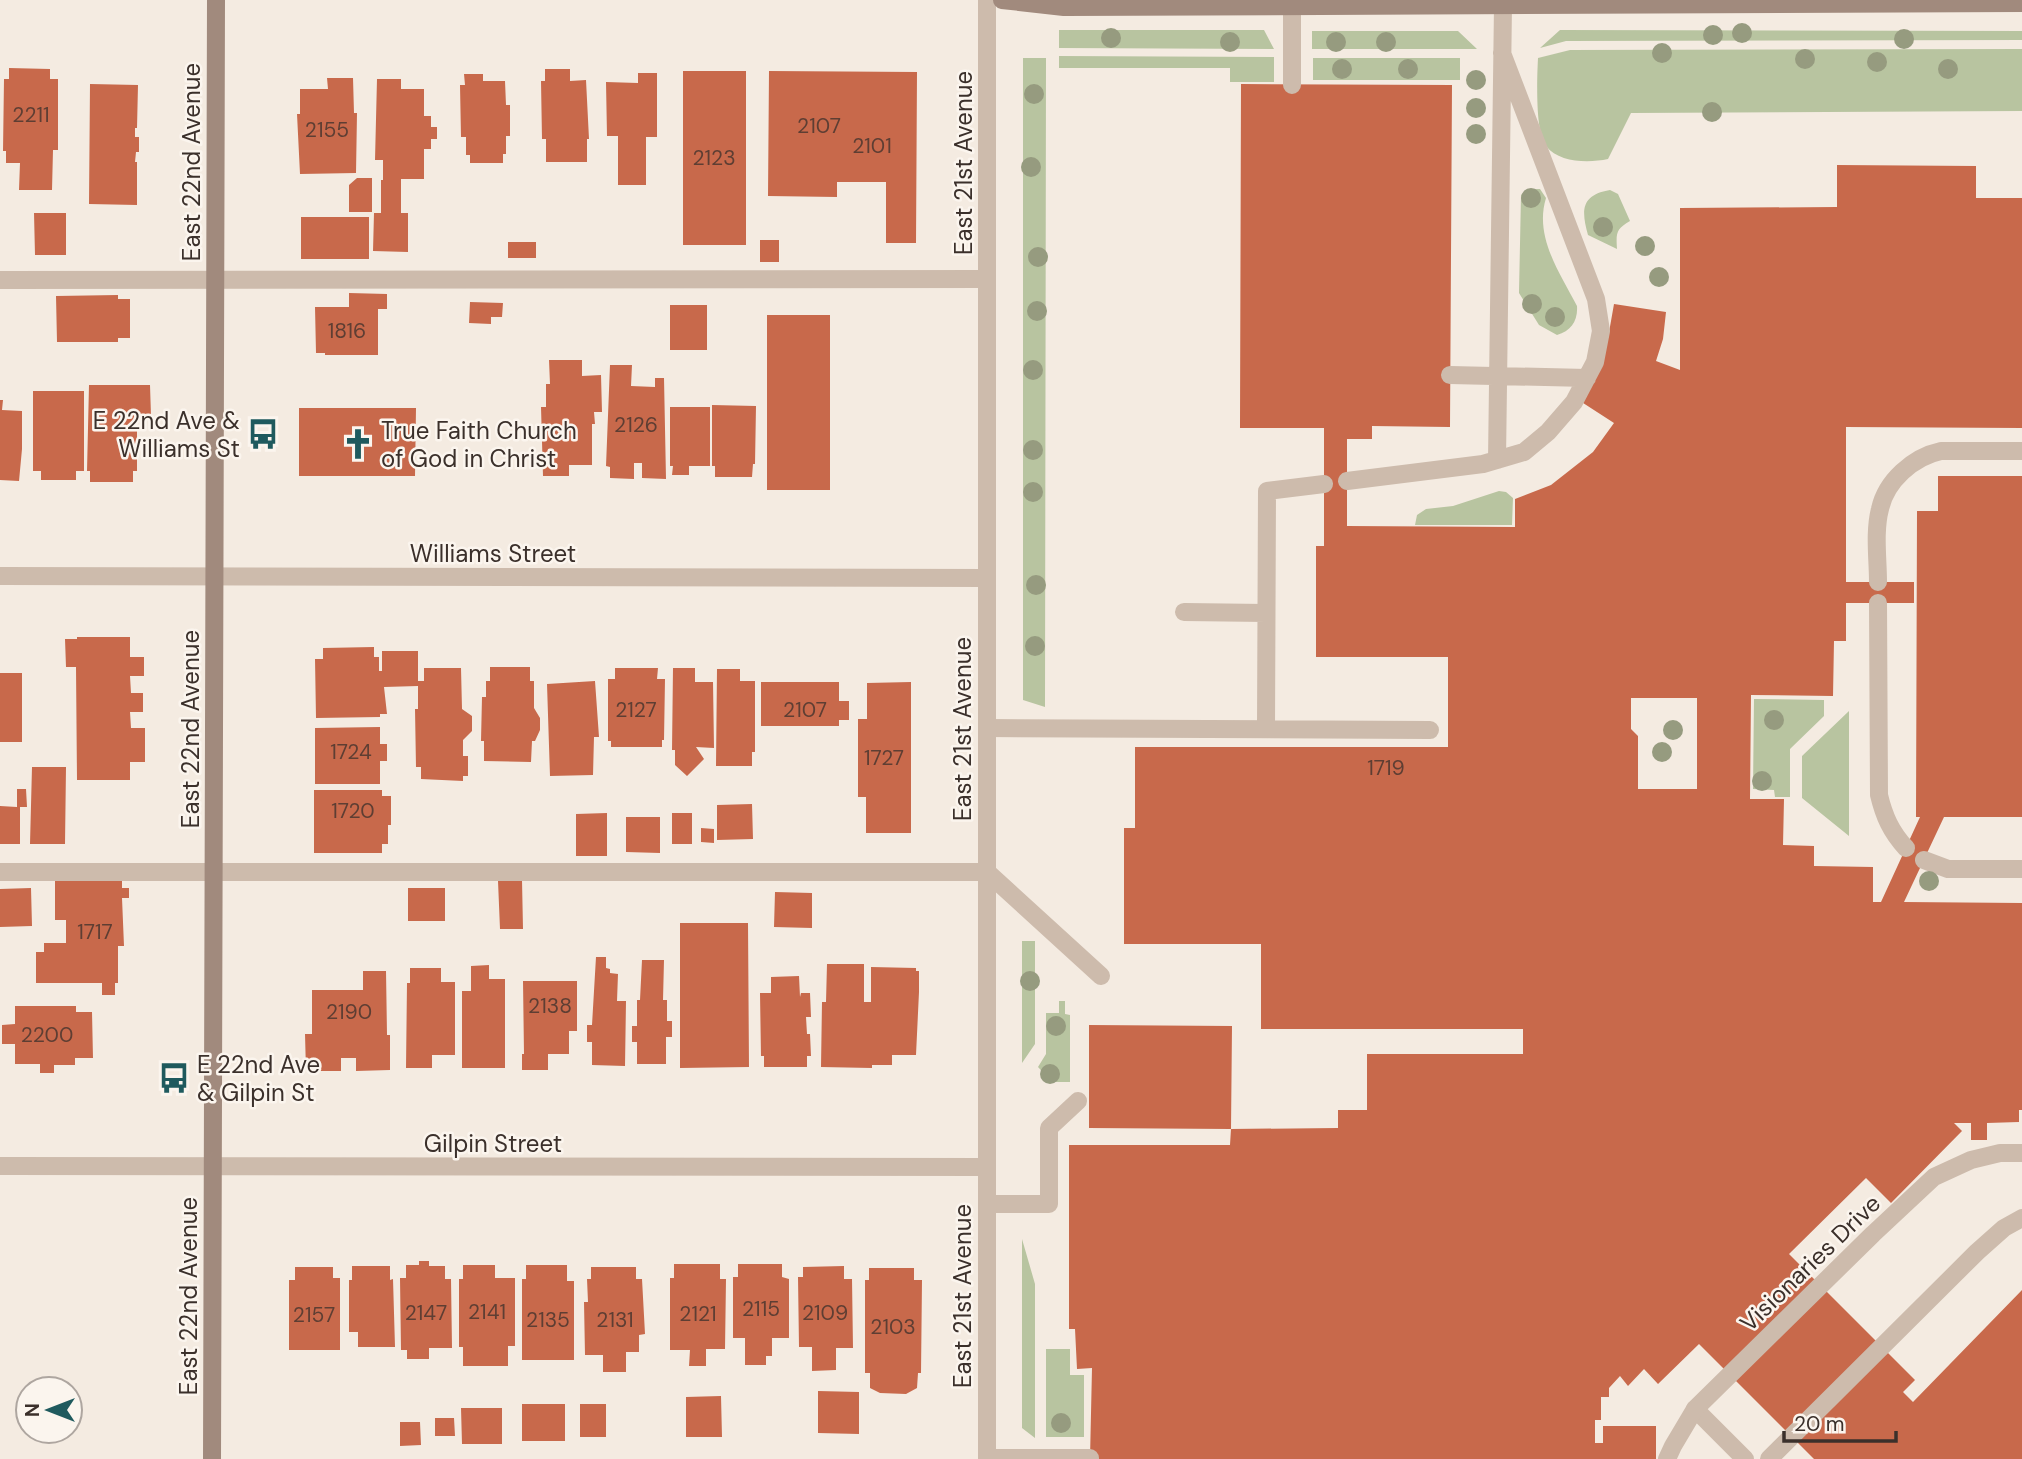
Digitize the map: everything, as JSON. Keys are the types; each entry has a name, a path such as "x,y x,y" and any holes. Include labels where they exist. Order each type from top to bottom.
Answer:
{"street":[{"name":"East 22nd Avenue","path":"212,1459 216,0"},
{"name":"East 21st Avenue","path":"987,1459 988,0"},
{"path":"1002,0 1064,7 2022,3"},
{"path":"1497,460 1503,5"},
{"path":"1292,6 1292,85"},
{"path":"1347,481 1483,464 1524,452 1548,432 1574,402 1595,362 1601,331 1597,299 1502,52"},
{"path":"0,280 988,279"},
{"path":"1450,375 1587,378"},
{"path":"1878,582 1880,509 1888,488 1906,467 1929,453 1941,451 2022,450"},
{"path":"1266,729 1267,491 1324,484"},
{"name":"Williams Street","path":"0,576 987,578"},
{"path":"1878,603 1879,795 1885,818 1906,848"},
{"path":"1184,612 1266,612"},
{"path":"987,728 1430,730"},
{"path":"1924,860 1948,869 2022,869"},
{"path":"0,872 987,872 1101,975"},
{"path":"987,1204 1049,1204 1049,1128 1078,1101"},
{"name":"Visionaries Drive","path":"1667,1459 1695,1409 1934,1177 1971,1160 2000,1153 2022,1153"},
{"name":"Gilpin Street","path":"0,1166 987,1167"},
{"path":"1769,1459 1988,1242 2022,1218"},
{"path":"1695,1409 1745,1459"},
{"path":"987,1459 1090,1458"}],"green space":[{"path":"1059,30 1264,30 1274,49 1059,48"},
{"path":"1560,30 2022,31 2022,40 1566,41 1540,48"},
{"path":"1312,31 1458,31 1477,49 1312,49"},
{"path":"2022,49 2022,111 1631,113 1608,159 1592,161 1558,156 1546,146 1540,129 1538,58 1570,50"},
{"path":"1059,56 1274,57 1274,82 1230,82 1230,68 1059,68"},
{"path":"1023,58 1046,58 1045,707 1023,700"},
{"path":"1313,58 1460,58 1460,80 1313,80"},
{"path":"1528,189 1540,189 1546,198 1543,227 1546,241 1577,306 1573,325 1557,335 1539,325 1519,293 1521,195"},
{"path":"1610,190 1618,194 1630,221 1618,232 1617,249 1588,235 1584,218 1588,200 1600,192"},
{"path":"1499,491 1506,492 1513,498 1512,525 1415,525 1417,515 1426,509 1453,506"},
{"path":"1754,699 1824,700 1824,716 1790,749 1790,797 1775,797 1774,790 1753,789"},
{"path":"1849,711 1849,836 1802,798 1802,756"},
{"path":"1022,941 1035,941 1035,1044 1022,1063"},
{"path":"1059,1001 1065,1001 1065,1014 1070,1015 1070,1082 1052,1082 1038,1067 1046,1054 1046,1013 1059,1013"},
{"path":"1022,1239 1035,1284 1035,1438 1022,1428"},
{"path":"1046,1349 1070,1349 1070,1375 1084,1375 1084,1437 1046,1437"}],"building":[{"path":"9,68 50,69 50,79 58,79 58,150 53,150 52,190 19,190 20,163 6,163 6,151 3,151 4,79 9,79"},
{"path":"545,69 570,69 570,81 586,80 589,139 587,162 546,162 546,139 542,139 541,81 545,81"},
{"path":"683,71 746,71 746,245 683,245"},
{"path":"769,71 917,72 916,243 886,243 886,182 837,182 837,197 768,196"},
{"path":"638,73 657,73 657,137 646,137 646,185 618,185 618,136 607,136 606,82 638,83"},
{"path":"464,74 483,74 483,81 505,81 506,105 510,105 510,136 506,136 503,163 470,163 470,155 466,155 466,137 461,137 460,85 465,85"},
{"path":"327,78 353,78 354,113 357,113 356,173 300,174 297,114 300,114 300,89 328,89"},
{"path":"377,79 401,79 401,89 424,89 424,116 431,116 431,127 437,127 437,139 431,139 431,149 424,149 424,179 401,179 401,213 408,213 408,252 373,251 374,213 381,213 383,180 383,160 375,160"},
{"path":"90,84 138,85 135,128 135,137 139,137 139,152 136,152 135,162 137,205 89,204"},
{"path":"1241,84 1452,85 1450,427 1372,426 1372,439 1347,439 1347,526 1515,527 1515,499 1551,485 1593,452 1614,423 1580,401 1608,338 1614,304 1666,312 1663,339 1656,361 1680,370 1680,208 1837,207 1837,165 1976,166 1976,198 2022,198 2022,428 1846,427 1846,582 1914,582 1914,603 1846,603 1846,641 1834,641 1833,696 1751,695 1750,799 1784,799 1783,845 1814,846 1814,866 1873,867 1873,902 1881,902 1920,817 1916,817 1917,511 1938,511 1938,476 2022,476 2022,817 1944,817 1904,902 2022,903 2022,1110 2019,1110 2019,1122 1987,1123 1987,1140 1971,1140 1971,1123 1954,1123 1962,1131 1891,1203 1866,1178 1789,1254 1915,1380 1903,1392 1913,1402 2022,1290 2022,1459 1814,1459 1699,1344 1658,1384 1644,1369 1628,1386 1620,1376 1609,1388 1609,1397 1601,1397 1601,1420 1595,1420 1595,1443 1603,1443 1603,1426 1656,1426 1656,1459 1090,1459 1092,1368 1077,1369 1075,1329 1069,1329 1069,1145 1230,1145 1231,1129 1338,1128 1338,1110 1367,1110 1367,1054 1523,1054 1523,1029 1261,1029 1261,944 1124,944 1124,828 1135,828 1135,747 1448,747 1448,657 1316,657 1316,546 1324,546 1324,428 1240,428","holes":["1631,698 1697,698 1697,789 1638,789 1638,736 1631,729"]},
{"path":"357,178 372,178 372,212 349,212 349,185"},
{"path":"34,213 66,213 66,255 35,255"},
{"path":"301,217 369,217 369,259 301,259"},
{"path":"760,240 779,240 779,262 760,262"},
{"path":"508,242 536,242 536,258 508,258"},
{"path":"349,293 387,294 387,309 378,309 378,355 316,353 315,307 349,307"},
{"path":"118,295 118,299 130,299 130,338 118,338 118,342 57,342 56,296"},
{"path":"470,302 503,303 502,317 491,317 491,324 469,323"},
{"path":"670,305 707,305 707,350 670,350"},
{"path":"767,315 830,315 830,490 767,490"},
{"path":"549,360 582,360 582,376 601,375 602,412 594,412 592,465 569,465 569,476 543,476 541,407 546,407 546,384 550,384"},
{"path":"610,365 632,365 631,386 655,387 655,378 664,378 666,479 642,478 642,463 634,463 634,479 610,478 610,467 606,466"},
{"path":"89,385 150,385 151,416 137,416 137,471 133,471 133,482 90,482 90,471 87,471"},
{"path":"33,391 84,391 84,471 76,471 76,480 41,480 41,471 33,471"},
{"path":"0,400 3,400 2,410 22,411 19,481 0,480"},
{"path":"712,405 756,406 755,464 752,477 715,477 715,466 712,466"},
{"path":"670,407 710,407 710,466 689,466 689,475 672,475"},
{"path":"299,408 416,408 415,476 299,476"},
{"path":"130,637 130,657 144,657 144,676 130,676 131,693 143,693 143,712 130,712 131,728 145,728 145,762 130,762 130,780 77,780 76,667 66,667 65,639"},
{"path":"374,647 374,657 379,657 379,671 382,671 382,651 418,651 418,681 424,681 424,668 461,668 462,709 472,716 472,731 463,740 463,756 468,756 468,776 463,776 463,781 421,779 421,767 416,767 415,709 418,709 418,686 384,687 387,714 380,714 380,717 316,718 315,659 323,659 323,648"},
{"path":"490,667 530,667 530,681 534,681 534,708 540,718 540,730 535,741 532,741 531,762 484,761 484,741 481,741 482,697 486,697 486,681 490,681"},
{"path":"615,668 658,668 657,679 665,679 662,747 611,747 611,741 608,741 608,679 615,679"},
{"path":"673,668 695,668 695,682 713,682 714,748 696,747 704,759 687,776 675,765 675,750 672,750"},
{"path":"717,669 740,669 740,681 755,681 755,752 752,752 752,766 716,766"},
{"path":"0,673 22,673 22,742 0,742"},
{"path":"595,681 599,737 594,737 593,775 550,776 547,684"},
{"path":"761,682 839,682 839,701 849,701 849,720 839,720 839,726 761,726"},
{"path":"911,682 911,833 866,833 866,797 858,797 858,719 867,719 867,683"},
{"path":"380,727 380,744 387,744 387,761 380,761 380,784 315,784 315,728"},
{"path":"32,767 66,767 65,844 30,844"},
{"path":"17,789 26,789 27,807 20,807 20,844 0,844 0,806 17,807"},
{"path":"314,790 382,790 382,796 391,796 388,844 382,844 382,853 314,853"},
{"path":"752,804 753,839 717,840 717,805"},
{"path":"607,813 607,856 576,856 576,814"},
{"path":"672,813 692,813 692,844 672,844"},
{"path":"626,817 660,817 660,853 626,852"},
{"path":"701,828 714,829 714,843 701,842"},
{"path":"55,880 122,880 122,888 129,888 129,898 122,898 124,946 118,946 118,983 115,983 115,995 102,995 102,983 36,983 36,952 44,952 44,943 66,943 66,920 55,920"},
{"path":"522,880 523,929 500,929 498,881"},
{"path":"31,888 32,926 0,927 0,889"},
{"path":"408,888 445,888 445,921 408,921"},
{"path":"775,892 812,893 812,928 774,927"},
{"path":"680,923 748,923 749,1067 680,1068"},
{"path":"596,957 606,957 606,968 610,969 610,973 618,974 617,1001 626,1001 625,1066 592,1065 592,1042 587,1042 587,1025 592,1025"},
{"path":"642,960 664,960 663,1000 667,1000 667,1021 672,1021 672,1037 666,1037 666,1064 637,1064 637,1042 632,1042 632,1026 637,1026"},
{"path":"827,964 864,964 864,1002 871,1002 871,967 916,968 916,971 919,971 916,1055 892,1055 892,1065 872,1065 872,1068 821,1067 822,1002 826,1002"},
{"path":"489,965 489,979 505,979 505,1068 462,1068 462,991 471,991 471,966"},
{"path":"410,968 441,968 441,982 455,982 455,1055 432,1055 432,1068 406,1068 407,983 410,983"},
{"path":"363,971 386,971 390,1070 356,1071 356,1058 341,1058 341,1071 306,1071 305,1034 312,1034 312,990 363,990"},
{"path":"799,976 800,997 801,993 810,993 811,1017 806,1017 811,1056 807,1056 807,1067 764,1067 764,1056 761,1056 760,993 771,993 771,977"},
{"path":"523,981 577,981 577,1031 569,1031 569,1054 548,1054 548,1070 522,1070"},
{"path":"15,1006 76,1006 76,1012 92,1012 93,1058 75,1058 75,1065 54,1065 54,1073 40,1073 40,1064 15,1064 15,1044 2,1044 2,1025 15,1024"},
{"path":"1089,1025 1232,1026 1231,1129 1089,1128"},
{"path":"419,1261 429,1261 429,1266 445,1266 445,1279 451,1279 452,1348 429,1348 429,1359 407,1359 407,1350 401,1350 400,1278 406,1278 406,1265 419,1265"},
{"path":"674,1264 720,1264 720,1279 726,1279 725,1349 706,1349 706,1366 689,1366 690,1350 670,1350 670,1278 674,1278"},
{"path":"738,1264 782,1264 782,1277 789,1279 789,1338 772,1338 772,1356 766,1356 766,1365 745,1365 745,1338 733,1338 733,1277 738,1277"},
{"path":"463,1265 495,1265 495,1278 515,1278 515,1346 508,1346 508,1366 463,1366 463,1347 459,1347 459,1279 463,1279"},
{"path":"526,1265 567,1265 567,1281 574,1281 574,1360 522,1360 522,1279 526,1279"},
{"path":"352,1266 390,1266 390,1280 393,1279 395,1347 358,1347 358,1332 349,1332 349,1280 352,1280"},
{"path":"844,1266 844,1279 852,1279 853,1348 836,1348 836,1370 812,1371 812,1347 799,1347 798,1277 803,1277 803,1267"},
{"path":"295,1267 333,1267 333,1278 340,1278 340,1350 289,1350 289,1280 295,1280"},
{"path":"591,1267 636,1267 636,1279 642,1279 645,1334 639,1335 639,1352 626,1352 626,1372 603,1372 603,1355 585,1355 584,1302 588,1302 587,1279 591,1279"},
{"path":"869,1268 914,1268 914,1280 922,1280 921,1373 918,1373 917,1388 906,1394 880,1393 870,1388 870,1373 865,1373 865,1280 869,1280"},
{"path":"818,1391 859,1392 859,1434 818,1433"},
{"path":"721,1396 722,1437 686,1437 686,1397"},
{"path":"522,1404 565,1404 565,1441 522,1441"},
{"path":"580,1404 606,1404 606,1437 580,1437"},
{"path":"461,1408 502,1408 502,1444 462,1444"},
{"path":"435,1418 454,1418 455,1436 435,1436"},
{"path":"400,1422 420,1422 421,1445 400,1446"}],"place":[{"name":"E 22nd Ave & Williams St","path":"263,434"},
{"name":"True Faith Church of God in Christ","path":"358,444"},
{"name":"E 22nd Ave & Gilpin St","path":"174,1078"}]}
